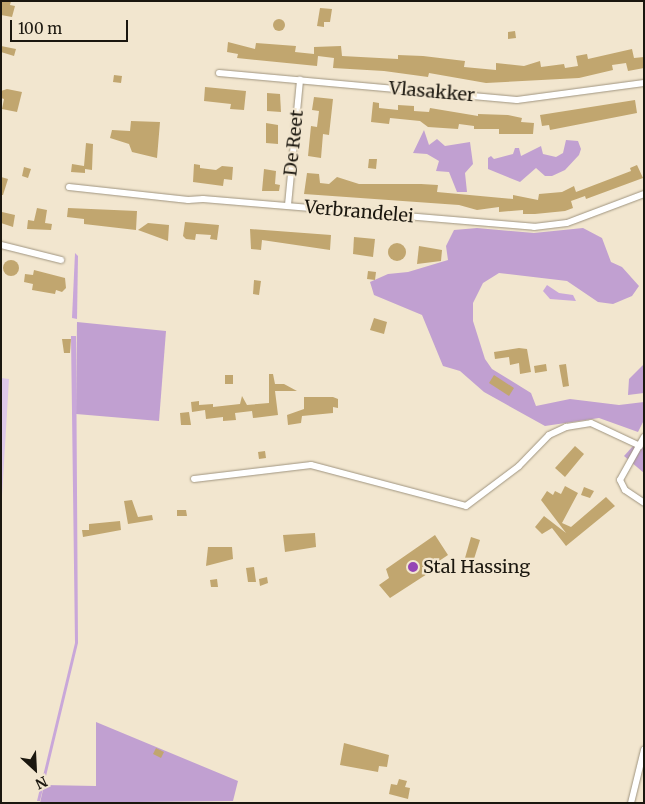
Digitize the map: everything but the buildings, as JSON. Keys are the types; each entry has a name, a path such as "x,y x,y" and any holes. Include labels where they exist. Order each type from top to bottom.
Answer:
{"street":[{"name":"Vlasakker","path":"219,73 517,100 644,83"},
{"name":"De Reet","path":"288,205 300,80"},
{"name":"Verbrandelei","path":"69,187 188,200 288,205 551,227 644,194"},
{"path":"1,244 62,260"},
{"path":"194,479 311,465 466,506 520,466 549,435 566,427 591,423 640,446"},
{"path":"644,437 620,480 625,490 644,503"},
{"path":"632,803 644,750"}],"shaded area":[{"path":"424,130 429,145 437,139 445,146 470,142 473,164 465,173 467,192 457,192 449,172 436,171 439,161 427,154 413,153"},
{"path":"566,140 578,141 581,149 579,155 565,170 552,176 545,176 536,168 520,182 488,169 488,158 491,156 494,159 513,154 515,148 519,148 521,156 541,146 543,154 556,157 563,153"},
{"path":"477,228 534,233 583,228 602,238 611,262 622,267 639,286 632,296 613,304 598,302 567,281 499,273 483,283 473,303 473,321 485,359 492,369 531,393 536,406 570,399 619,405 644,402 644,420 638,432 599,418 545,426 484,392 460,371 443,366 422,315 374,295 370,282 388,274 408,272 448,260 446,246 454,230"},
{"path":"75,253 78,256 77,319 72,318"},
{"path":"547,285 559,293 573,295 576,301 550,299 543,291"},
{"path":"77,322 166,331 159,421 76,414"},
{"path":"71,336 76,336 78,643 40,801 37,801 75,643"},
{"path":"644,364 644,393 628,395 629,379"},
{"path":"1,378 9,379 1,513"},
{"path":"633,446 644,447 644,473 624,456"},
{"path":"96,722 238,781 233,801 40,803 44,785 96,786"}],"place":[{"name":"Stal Hassing","path":"413,567"}]}
